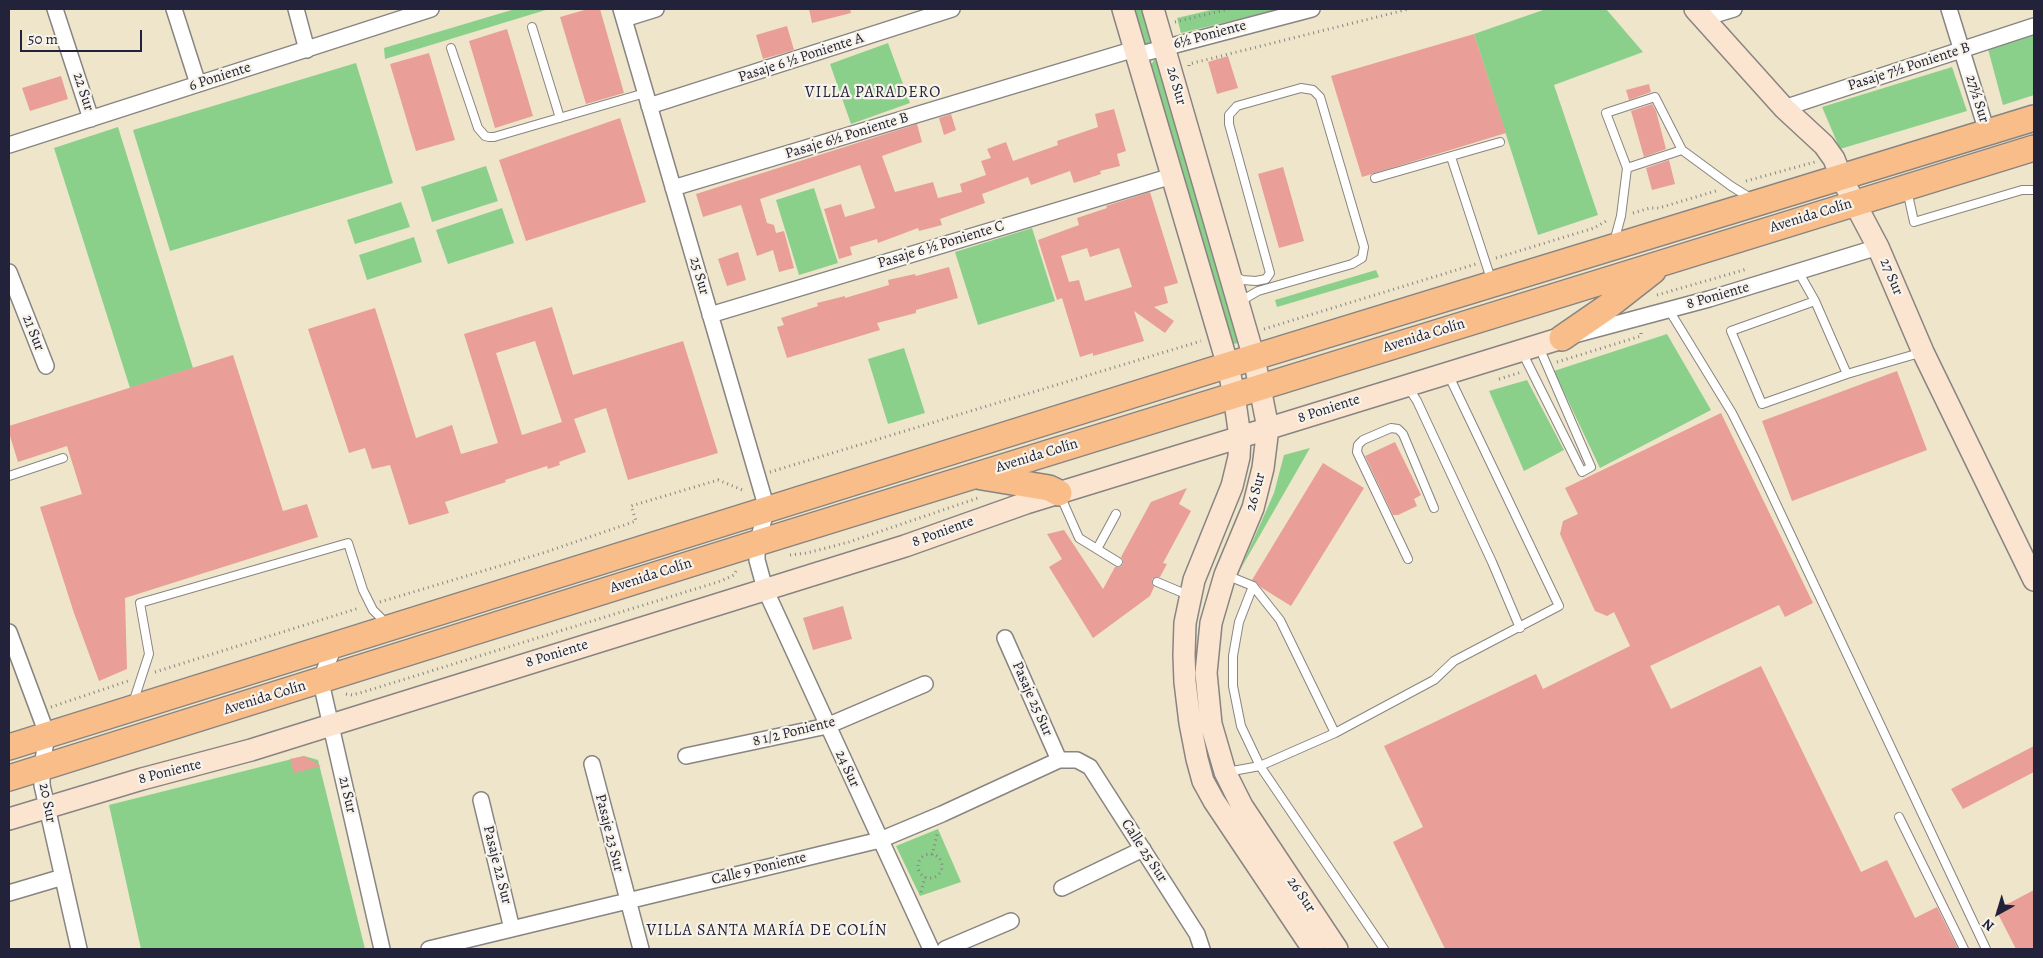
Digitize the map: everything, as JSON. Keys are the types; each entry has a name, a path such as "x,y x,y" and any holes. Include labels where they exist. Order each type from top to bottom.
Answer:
{"main road":[{"name":"Avenida Colín","path":"9,747 767,509 1758,202 1838,168 1987,132 2034,118"},
{"name":"Avenida Colín","path":"9,778 757,543 2034,148"},
{"path":"1562,338 1607,307 1666,261"},
{"path":"972,477 1000,479 1048,488 1059,493"}],"street":[{"name":"22 Sur","path":"55,9 91,118"},
{"path":"174,9 198,84"},
{"path":"296,9 307,50"},
{"path":"623,14 656,9"},
{"name":"Pasaje 6 ½ Poniente A","path":"647,100 952,9"},
{"name":"26 Sur","path":"1124,9 1228,366 1240,437 1239,457 1232,486 1205,550 1190,596 1185,623 1184,655 1190,723 1197,759 1203,781 1214,801 1236,837 1313,949"},
{"name":"26 Sur","path":"1154,9 1229,273 1246,300 1254,358 1268,428 1263,468 1253,508 1225,574 1211,623 1206,673 1210,724 1225,772 1242,806 1337,949"},
{"name":"6½ Poniente","path":"1136,52 1165,47 1288,11 1312,9"},
{"path":"1699,14 1734,9"},
{"name":"27½ Sur","path":"1949,9 1987,132"},
{"name":"6 Poniente","path":"9,145 307,50 424,10"},
{"name":"25 Sur","path":"623,14 767,509"},
{"name":"27 Sur","path":"1699,14 1784,108 1824,145 1838,168 1878,247 1923,352 2034,580"},
{"name":"Pasaje 7½ Poniente B","path":"1784,108 2034,26"},
{"name":"Pasaje 6½ Poniente B","path":"673,188 1136,52"},
{"name":"Pasaje 6 ½ Poniente C","path":"710,315 1172,176"},
{"name":"8 Poniente","path":"9,819 142,779 214,761 765,590 905,546 1014,506 1407,384 1562,338 1669,310 1878,247"},
{"name":"21 Sur","path":"9,272 46,366"},
{"path":"757,543 767,509"},
{"name":"24 Sur","path":"757,543 757,560 765,590 930,949"},
{"name":"20 Sur","path":"9,632 47,734 42,767 42,784 79,949"},
{"name":"Pasaje 25 Sur","path":"1005,638 1059,760"},
{"path":"322,680 327,662 340,643"},
{"name":"21 Sur","path":"322,680 382,949"},
{"name":"8 1/2 Poniente","path":"686,756 827,726 925,684"},
{"path":"1197,759 1217,773 1225,772"},
{"name":"Calle 9 Poniente","path":"429,949 880,840 942,814 1059,760 1077,760"},
{"name":"Calle 25 Sur","path":"1077,760 1090,767 1197,934 1202,949"},
{"name":"Pasaje 23 Sur","path":"592,764 640,949"},
{"name":"Pasaje 22 Sur","path":"481,800 512,929"},
{"path":"1062,888 1143,849"},
{"path":"9,893 63,877"},
{"path":"945,949 1011,921"}],"lane":[{"path":"532,27 560,118"},
{"path":"451,48 478,128 485,136 494,137 560,118 647,100"},
{"path":"1229,273 1242,280 1256,281 1266,279 1270,273 1229,124 1229,115 1236,106 1301,88 1313,90 1320,96 1364,247 1362,258 1352,264 1246,300"},
{"path":"1612,247 1621,216 1627,168 1606,113 1655,97 1682,150 1731,186 1758,202"},
{"path":"1375,178 1500,142"},
{"path":"1627,168 1682,150"},
{"path":"1451,157 1492,284"},
{"path":"1903,188 1909,199 1914,222 2022,190 2034,190"},
{"path":"1798,271 1815,301 1847,374"},
{"path":"1815,301 1730,331 1762,404 1847,374 1923,352"},
{"path":"1669,310 1732,413 1754,457 1986,949"},
{"path":"1530,348 1591,467 1582,472 1530,348"},
{"path":"1225,772 1260,766 1335,733 1434,680 1454,661 1559,606 1447,373"},
{"path":"1407,384 1417,401 1492,562 1520,628"},
{"path":"1408,559 1357,452 1358,445 1364,440 1391,428 1398,429 1403,434 1434,508"},
{"path":"9,476 63,458"},
{"path":"1059,493 1078,538 1118,562"},
{"path":"1097,549 1116,514"},
{"path":"131,708 149,654 140,603 348,543 363,590 370,605 377,615 390,627"},
{"path":"1225,574 1253,586 1280,620 1335,733"},
{"path":"1157,582 1190,596"},
{"path":"1253,586 1238,622 1232,671 1236,706 1241,726 1260,766 1384,949"},
{"path":"1899,817 1964,949"}],"path":[{"path":"1171,23 1229,9"},
{"path":"1192,73 1189,64 1409,9"},
{"path":"1246,300 1264,329 1271,328 1594,228 1605,221 1621,216 1650,208 1659,208 1816,161 1838,168"},
{"path":"766,463 769,473 1201,341"},
{"path":"39,711 636,522 631,506 718,480 745,491"},
{"path":"932,855 939,859 941,870 936,876 925,877 919,872 918,864 925,856 932,855"}],"green space":[{"path":"515,9 549,9 385,59 384,48"},
{"path":"1129,9 1146,9 1155,40 1149,47 1140,45"},
{"path":"1215,9 1277,10 1181,33 1177,18"},
{"path":"1546,9 1606,9 1643,52 1554,85 1598,215 1538,235 1474,34"},
{"path":"2034,34 2034,95 2003,105 1988,49"},
{"path":"888,43 910,103 851,124 830,64"},
{"path":"1154,60 1162,62 1239,343 1233,344 1226,332 1151,65"},
{"path":"356,63 393,183 170,251 133,130"},
{"path":"1952,67 1967,111 1840,149 1822,107"},
{"path":"118,127 193,368 130,388 54,148"},
{"path":"486,166 498,201 432,222 421,187"},
{"path":"814,188 838,263 799,275 776,200"},
{"path":"401,202 410,227 355,244 347,220"},
{"path":"502,208 514,243 448,264 436,230"},
{"path":"1032,228 1055,301 978,325 955,252"},
{"path":"414,237 422,262 367,280 359,255"},
{"path":"1376,270 1379,277 1277,307 1275,300"},
{"path":"1667,334 1711,410 1600,468 1554,371"},
{"path":"904,348 925,413 888,424 868,359"},
{"path":"1527,380 1564,450 1524,471 1489,391"},
{"path":"1310,448 1240,570 1274,493 1284,455"},
{"path":"304,756 318,760 365,949 141,949 109,805"},
{"path":"938,829 961,882 920,896 896,846"}],"building":[{"path":"588,9 600,9 624,93 586,104 560,17"},
{"path":"809,9 850,9 851,13 812,23"},
{"path":"787,26 794,50 763,59 756,35"},
{"path":"507,29 533,116 495,128 469,41"},
{"path":"1474,34 1506,133 1362,177 1331,76"},
{"path":"429,53 455,140 416,151 390,64"},
{"path":"1228,56 1238,88 1217,94 1208,62"},
{"path":"61,76 68,99 30,111 22,88"},
{"path":"1649,84 1651,92 1629,100 1626,90"},
{"path":"1652,104 1656,111 1666,149 1644,157 1631,111"},
{"path":"1114,109 1126,151 1117,154 1120,166 1100,171 1101,174 1074,183 1070,171 1031,185 1028,177 982,194 985,203 940,219 942,225 919,231 918,228 878,243 877,239 850,247 852,255 839,259 824,209 841,204 845,217 875,208 860,165 760,199 767,223 774,225 776,233 784,231 794,268 779,272 773,250 757,256 741,205 703,217 696,194 917,124 922,142 882,156 895,192 933,182 938,198 962,192 960,184 986,175 981,161 991,158 987,149 1006,142 1013,161 1058,145 1057,141 1098,127 1095,114"},
{"path":"951,114 956,130 944,135 939,118"},
{"path":"620,118 646,202 526,241 499,160"},
{"path":"1669,160 1675,184 1652,190 1646,168"},
{"path":"1283,167 1304,241 1279,248 1258,174"},
{"path":"1150,192 1178,283 1164,287 1168,303 1154,307 1174,321 1165,333 1134,311 1144,341 1093,356 1093,353 1080,357 1062,298 1057,300 1038,240 1079,225 1077,218 1107,208 1106,206","holes":["1087,248 1090,257 1119,248 1132,287 1085,301 1079,280 1069,282 1061,256"]},
{"path":"738,252 746,280 727,286 718,259"},
{"path":"949,267 958,298 916,310 916,313 877,323 880,330 787,358 777,327 784,325 781,318 818,306 817,303 845,296 845,298 889,285 888,280 915,274 916,276"},
{"path":"552,307 573,375 683,341 718,453 628,480 606,408 574,419 586,452 559,462 560,465 548,469 547,466 445,502 449,513 409,525 390,465 372,469 365,448 349,453 308,329 375,308 416,438 452,425 461,454 498,443 464,334","holes":["535,341 562,422 522,435 496,353"]},
{"path":"233,355 283,511 307,504 318,537 125,598 127,669 99,681 74,613 40,507 82,494 67,446 18,462 9,433 9,426"},
{"path":"1897,371 1927,450 1792,501 1762,421"},
{"path":"1721,413 1813,603 1785,617 1779,605 1650,666 1671,709 1761,666 1861,872 1887,860 1915,918 1937,907 1958,949 1445,949 1393,842 1423,827 1384,746 1536,674 1543,689 1630,646 1614,612 1607,616 1595,611 1560,534 1563,521 1578,514 1565,488"},
{"path":"1395,442 1421,495 1414,499 1417,506 1398,515 1393,515 1365,456"},
{"path":"1323,463 1364,488 1291,606 1252,580"},
{"path":"1187,488 1179,504 1191,511 1163,563 1167,564 1160,577 1152,579 1154,587 1150,596 1093,638 1049,567 1062,559 1047,534 1064,530 1103,589 1115,567 1120,567 1123,564 1121,557 1151,502"},
{"path":"843,606 852,639 813,650 803,618"},
{"path":"2034,746 2034,772 1963,809 1951,789"},
{"path":"304,756 321,766 294,773 290,759"},
{"path":"2034,890 2034,949 2016,949 1996,910"}],"district":[{"name":"VILLA PARADERO","path":"873,93"},
{"name":"VILLA SANTA MARÍA DE COLÍN","path":"767,931"}]}
